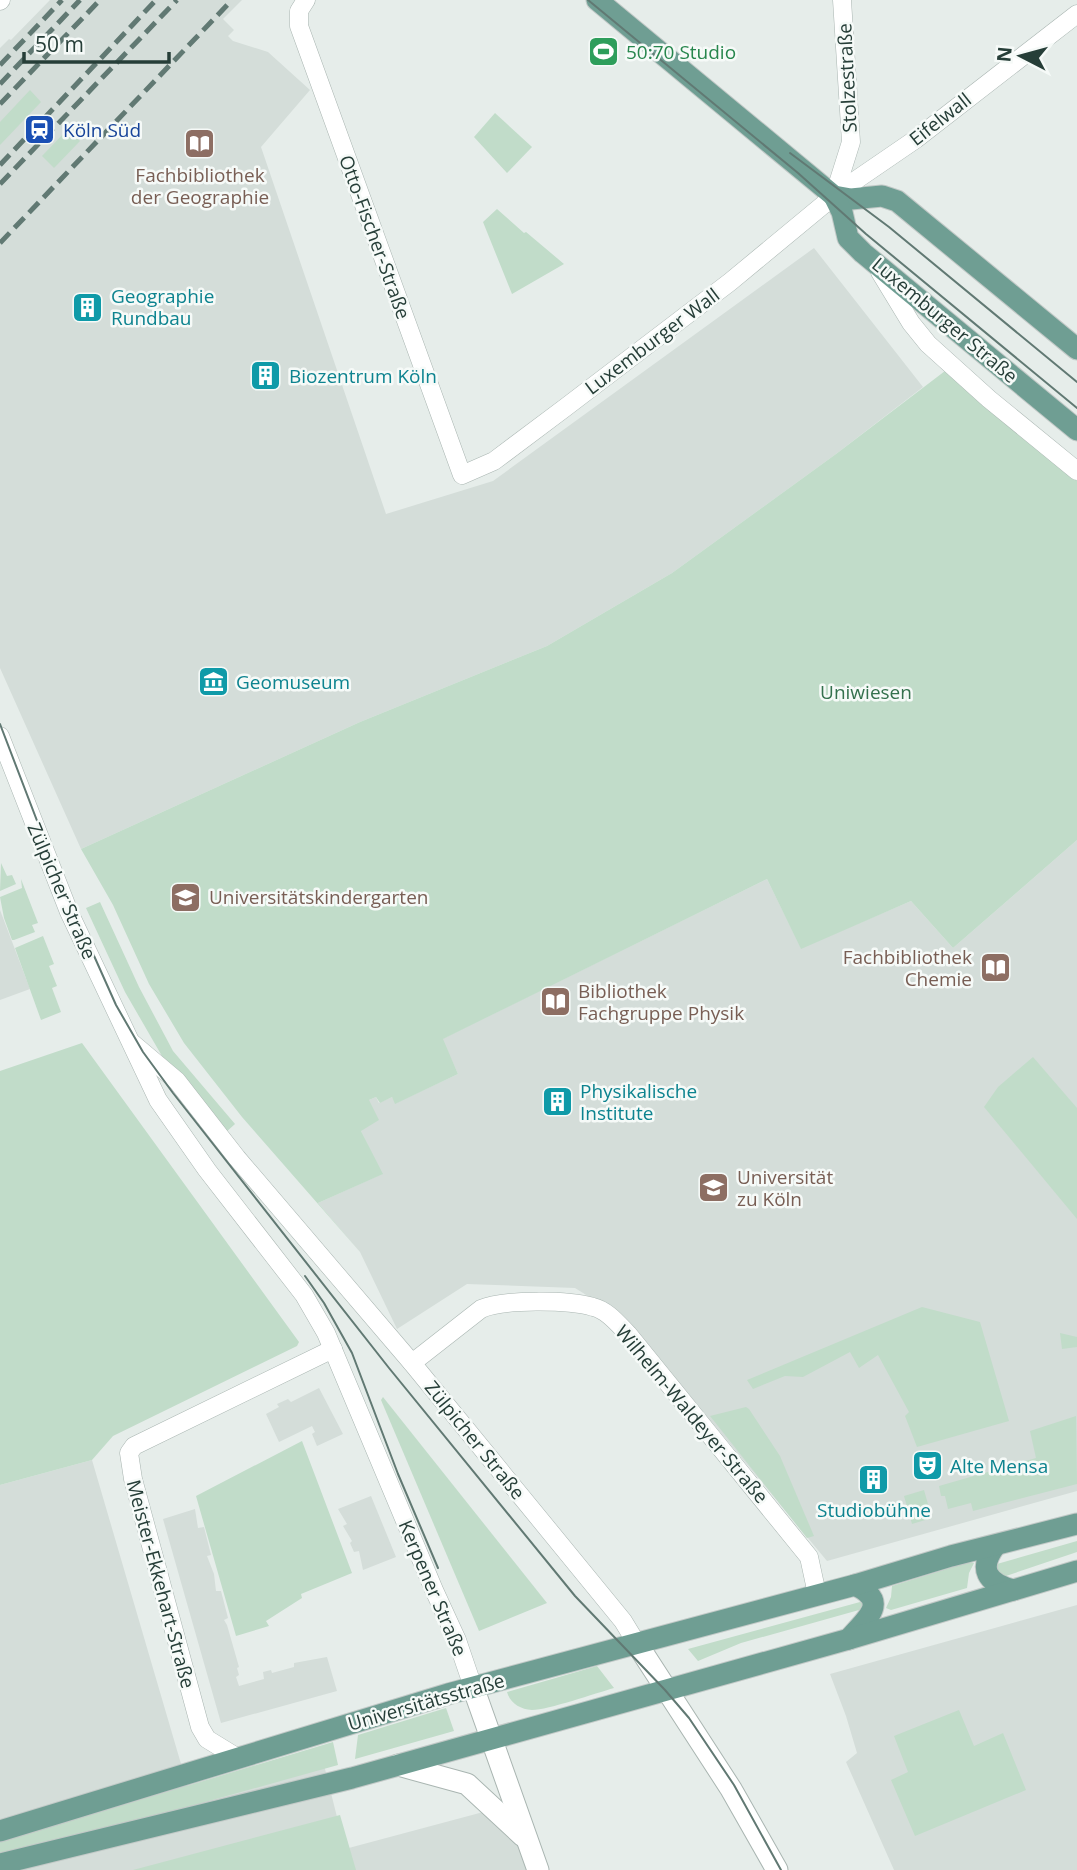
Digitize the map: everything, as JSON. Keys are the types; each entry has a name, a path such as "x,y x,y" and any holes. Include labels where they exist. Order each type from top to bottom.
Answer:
{"main road":[{"path":"597,0 835,196 851,199 882,196 897,201 1077,349"},
{"name":"Luxemburger Straße","path":"835,196 848,238 1077,430"},
{"name":"Universitätsstraße","path":"0,1831 473,1688 1077,1524"},
{"path":"995,1546 986,1564 988,1576 1000,1586 1013,1590"},
{"path":"0,1864 200,1817 398,1765 849,1639 1077,1571"},
{"path":"849,1639 873,1610 874,1600 870,1592 855,1585"}],"street":[{"name":"Otto-Fischer-Straße","path":"306,0 299,12 299,26 462,475"},
{"name":"Stolzestraße","path":"835,196 851,142 842,0"},
{"name":"Eifelwall","path":"835,196 916,139 1077,14"},
{"name":"Luxemburger Wall","path":"462,475 494,461 730,282 835,196"},
{"path":"875,262 911,323 928,344 989,399 1077,471"},
{"name":"Zülpicher Straße","path":"0,736 69,912 158,1100 207,1170 304,1295 333,1349"},
{"name":"Zülpicher Straße","path":"132,1043 177,1081 237,1158 412,1363 623,1622 731,1789 777,1870"},
{"name":"Wilhelm-Waldeyer-Straße","path":"412,1363 481,1309 491,1305 575,1304 603,1311 628,1334 809,1557 817,1594"},
{"name":"Kerpener Straße","path":"333,1349 433,1590 457,1640 538,1870"},
{"name":"Meister-Ekkehart-Straße","path":"237,1758 207,1739 200,1727 133,1479 129,1452 134,1446 333,1349"},
{"path":"398,1765 467,1784 529,1841"}],"shaded area":[{"path":"50,0 242,0 223,19 234,30 228,36 233,41 268,52 310,90 261,147 386,514 493,481 814,248 923,387 672,573 547,646 360,722 81,849 0,668 0,48"},
{"name":"Universität zu Köln","path":"1077,840 1077,1491 827,1561 628,1321 575,1288 467,1284 397,1329 360,1252 318,1203 382,1174 361,1131 369,1100 376,1097 379,1103 392,1097 396,1103 458,1074 442,1039 767,879 801,948 911,901 953,948"},
{"path":"0,910 30,989 0,1000"},
{"path":"319,1388 343,1434 317,1446 312,1426 279,1442 266,1414 279,1407 277,1404 288,1399 291,1402"},
{"path":"92,1460 191,1798 323,1761 345,1849 487,1811 520,1843 528,1870 0,1870 0,1485"},
{"path":"371,1496 396,1557 363,1570 359,1551 354,1552 350,1543 352,1541 343,1526 347,1524 338,1509"},
{"path":"195,1509 198,1528 204,1527 211,1555 207,1556 214,1574 216,1591 221,1591 228,1618 224,1620 239,1667 239,1675 236,1677 239,1686 264,1679 263,1672 271,1670 272,1673 294,1667 294,1663 327,1657 337,1691 221,1723 163,1519"},
{"path":"1077,1605 1077,1870 894,1870 846,1762 857,1753 830,1674"}],"green space":[{"path":"30,90 41,102 0,145 0,122"},
{"path":"495,113 532,147 507,173 474,137"},
{"path":"68,129 80,141 54,168 42,156"},
{"path":"497,209 564,264 512,294 483,222"},
{"name":"Uniwiesen","path":"945,371 1077,481 1077,840 953,948 911,901 801,949 767,879 443,1039 458,1074 395,1104 392,1097 380,1103 376,1097 369,1100 379,1120 361,1131 383,1174 318,1203 360,1252 242,1117 184,1043 149,984 113,905 81,849 360,722 547,646 672,573"},
{"path":"1,863 7,876 12,875 16,884 0,891"},
{"path":"21,879 38,923 32,925 35,932 12,940 0,897 22,888"},
{"path":"100,902 139,987 173,1051 235,1124 225,1133 166,1063 125,992 86,908"},
{"path":"43,936 54,964 49,966 57,986 52,988 61,1012 41,1020 15,948"},
{"path":"82,1043 299,1342 297,1346 113,1436 92,1460 0,1485 0,1071"},
{"path":"1033,1057 1077,1108 1077,1219 984,1107 998,1087"},
{"path":"922,1307 980,1322 1009,1421 917,1447 905,1416 909,1412 878,1355 859,1368 850,1352 803,1377 785,1376 753,1389 747,1380"},
{"path":"1060,1333 1077,1337 1077,1347 1062,1349"},
{"path":"383,1397 547,1603 479,1631 381,1400"},
{"path":"746,1407 780,1456 814,1536 807,1538 710,1416"},
{"path":"1076,1416 1077,1484 973,1511 971,1503 948,1509 939,1486 1036,1458 1030,1431"},
{"path":"302,1441 352,1573 301,1594 302,1598 266,1621 269,1626 236,1636 196,1496"},
{"path":"924,1490 932,1518 912,1524 904,1496"},
{"path":"1077,1541 1077,1552 1003,1577 998,1575 995,1566 997,1564"},
{"path":"969,1562 974,1563 969,1573 967,1588 891,1610 886,1608 892,1586"},
{"path":"860,1602 863,1604 859,1610 741,1643 698,1661 688,1649"},
{"path":"597,1666 614,1688 532,1710 516,1705 507,1692"},
{"path":"446,1708 454,1731 355,1759 358,1735"},
{"path":"959,1710 974,1746 1003,1733 1026,1790 915,1836 891,1780 908,1772 894,1736"},
{"path":"333,1742 338,1765 130,1823 0,1854 0,1842"},
{"path":"340,1815 356,1870 133,1870"}],"tram line":[{"path":"588,0 1077,408"},
{"path":"790,153 889,227 1077,382"},
{"path":"0,724 57,873 116,1005 143,1052 389,1368 575,1596 689,1718 734,1785 781,1870"},
{"path":"305,1276 324,1303 352,1353 398,1474 438,1568"}],"railway":[{"path":"0,65 62,0"},
{"path":"0,84 80,0"},
{"path":"0,104 100,0"},
{"path":"0,165 156,0"},
{"path":"0,184 177,0"},
{"path":"0,243 232,0"}],"place":[{"name":"50:70 Studio","path":"603,52"},
{"name":"Köln Süd","path":"40,130"},
{"name":"Fachbibliothek der Geographie","path":"200,144"},
{"name":"Geographie Rundbau","path":"88,307"},
{"name":"Biozentrum Köln","path":"266,376"},
{"name":"Geomuseum","path":"213,682"},
{"name":"Universitätskindergarten","path":"186,897"},
{"name":"Fachbibliothek Chemie","path":"995,968"},
{"name":"Bibliothek Fachgruppe Physik","path":"555,1002"},
{"name":"Physikalische Institute","path":"557,1102"},
{"name":"Universität zu Köln","path":"714,1188"},
{"name":"Alte Mensa","path":"927,1466"},
{"name":"Studiobühne","path":"874,1479"}]}
